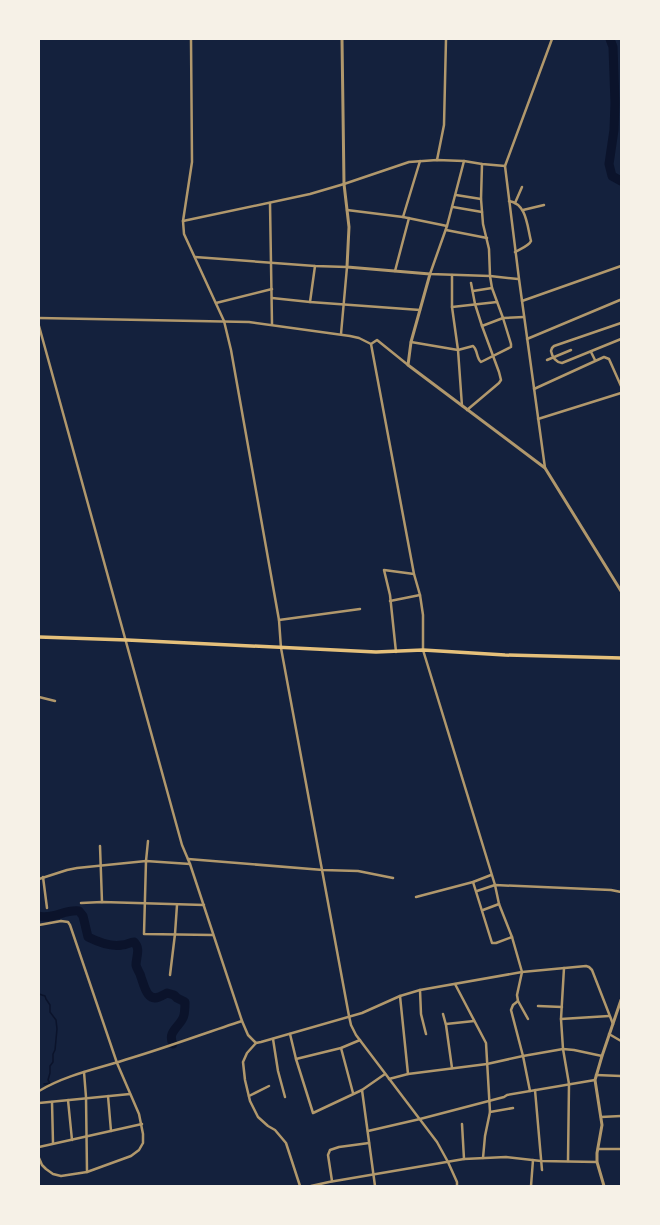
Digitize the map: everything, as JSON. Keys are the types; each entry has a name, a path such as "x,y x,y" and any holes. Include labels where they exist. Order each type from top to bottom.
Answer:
{"main road":[{"path":"39,638 127,640 396,652 423,650 504,655 621,658"}],"street":[{"path":"191,39 192,162 184,221 184,234 224,321 235,371 279,620 281,648 351,1025 388,1079 420,1119 436,1142 448,1162 457,1182 457,1186"},
{"path":"341,334 350,227 344,184 342,39"},
{"path":"436,160 444,125 446,39"},
{"path":"552,39 505,166 515,252 546,468 621,591"},
{"path":"184,221 310,194 409,162 436,160 505,166"},
{"path":"403,217 420,161"},
{"path":"408,365 411,342 430,274 453,207 464,162"},
{"path":"411,342 458,350 471,346 474,347 481,362 509,348 511,345 492,288 489,249 484,230 482,212 480,164"},
{"path":"515,202 522,187"},
{"path":"456,195 481,199"},
{"path":"509,201 515,202 523,210 531,241 528,245 515,252"},
{"path":"270,203 272,324"},
{"path":"523,210 544,205"},
{"path":"453,207 482,212"},
{"path":"347,210 403,217 447,226"},
{"path":"395,271 409,218"},
{"path":"446,230 487,238"},
{"path":"195,257 519,279"},
{"path":"310,302 316,266"},
{"path":"522,302 621,266"},
{"path":"452,275 452,307 458,350 462,406"},
{"path":"467,410 501,380 475,304 471,283"},
{"path":"473,291 492,288"},
{"path":"216,303 272,289"},
{"path":"272,298 420,310"},
{"path":"527,339 620,300"},
{"path":"452,307 497,302"},
{"path":"482,326 503,318 524,317"},
{"path":"39,318 249,322 341,334 359,338 372,344"},
{"path":"621,323 554,346 551,351 553,357 558,362 562,363 621,339"},
{"path":"39,326 127,640 182,845 204,905 212,935 242,1021 248,1035 256,1043"},
{"path":"372,344 377,340 467,410 546,468"},
{"path":"372,344 414,574 420,595 423,615 423,650 495,885 499,904 512,937 522,972 517,995 518,1001 528,1019"},
{"path":"547,360 571,350"},
{"path":"591,352 595,360"},
{"path":"534,389 604,357 608,358 621,386"},
{"path":"538,419 621,393"},
{"path":"396,652 389,587 384,575 384,570 414,574"},
{"path":"390,601 420,595"},
{"path":"279,620 360,609"},
{"path":"39,697 55,701"},
{"path":"148,841 144,934 212,935"},
{"path":"100,846 102,902"},
{"path":"188,859 323,870 358,870 393,878"},
{"path":"39,878 66,870 100,866 146,862 190,864"},
{"path":"416,897 473,882 491,875"},
{"path":"43,877 47,908"},
{"path":"473,882 493,943 496,944 512,937"},
{"path":"476,891 495,885 621,892"},
{"path":"81,903 102,902 204,905"},
{"path":"483,910 499,904"},
{"path":"170,975 177,905"},
{"path":"39,925 62,921 68,922 70,925 117,1063 139,1114 143,1134 143,1143 139,1150 131,1156 87,1172 61,1176 53,1174 42,1165 39,1158"},
{"path":"300,1186 286,1143 275,1130 258,1117 250,1101 245,1080 243,1062 247,1053 256,1043 371,1009 400,996 420,990 522,972 586,966 591,969 613,1024"},
{"path":"564,968 561,1019 562,1050 569,1084 568,1161"},
{"path":"454,984 486,1043 489,1114 483,1158"},
{"path":"420,990 421,1014 426,1034"},
{"path":"400,996 408,1074"},
{"path":"604,1186 597,1162 602,1125 596,1075 621,1000"},
{"path":"518,1001 513,1005 511,1010 530,1091"},
{"path":"538,1006 562,1006"},
{"path":"443,1014 446,1024 452,1068"},
{"path":"561,1019 609,1016"},
{"path":"39,1091 64,1079 84,1072 117,1063 242,1021"},
{"path":"446,1024 474,1021"},
{"path":"290,1034 296,1059 313,1113 362,1090 385,1074"},
{"path":"609,1034 621,1042"},
{"path":"273,1039 278,1071 285,1097"},
{"path":"296,1059 341,1048 360,1040"},
{"path":"341,1048 353,1093"},
{"path":"388,1079 408,1074 487,1064 523,1056 562,1050 574,1050 602,1056"},
{"path":"84,1072 86,1097 87,1172"},
{"path":"596,1075 621,1076"},
{"path":"368,1131 504,1097 507,1094 596,1080"},
{"path":"249,1096 269,1086"},
{"path":"362,1090 375,1186"},
{"path":"535,1090 542,1170"},
{"path":"39,1103 86,1097 130,1094"},
{"path":"108,1096 111,1131"},
{"path":"68,1100 72,1140"},
{"path":"52,1102 54,1144"},
{"path":"489,1114 513,1108"},
{"path":"601,1117 621,1116"},
{"path":"39,1147 142,1124"},
{"path":"462,1124 464,1159"},
{"path":"330,1186 328,1155 330,1150 339,1147 368,1143"},
{"path":"598,1149 621,1149"},
{"path":"311,1186 464,1159 506,1157 541,1161 597,1162"},
{"path":"531,1186 533,1160"}],"waterway":[{"path":"610,39 613,47 615,103 614,130 609,164 612,176 621,181"},
{"path":"39,916 49,917 79,911 83,916 88,937 109,945 124,945 134,942 138,950 136,967 149,995 155,998 167,993 174,995 185,1002 185,1012 183,1018 171,1036 173,1044"},
{"path":"39,994 45,996 50,1005 50,1012 56,1020 57,1029 53,1062 50,1066 48,1080 50,1083 44,1084"}]}
